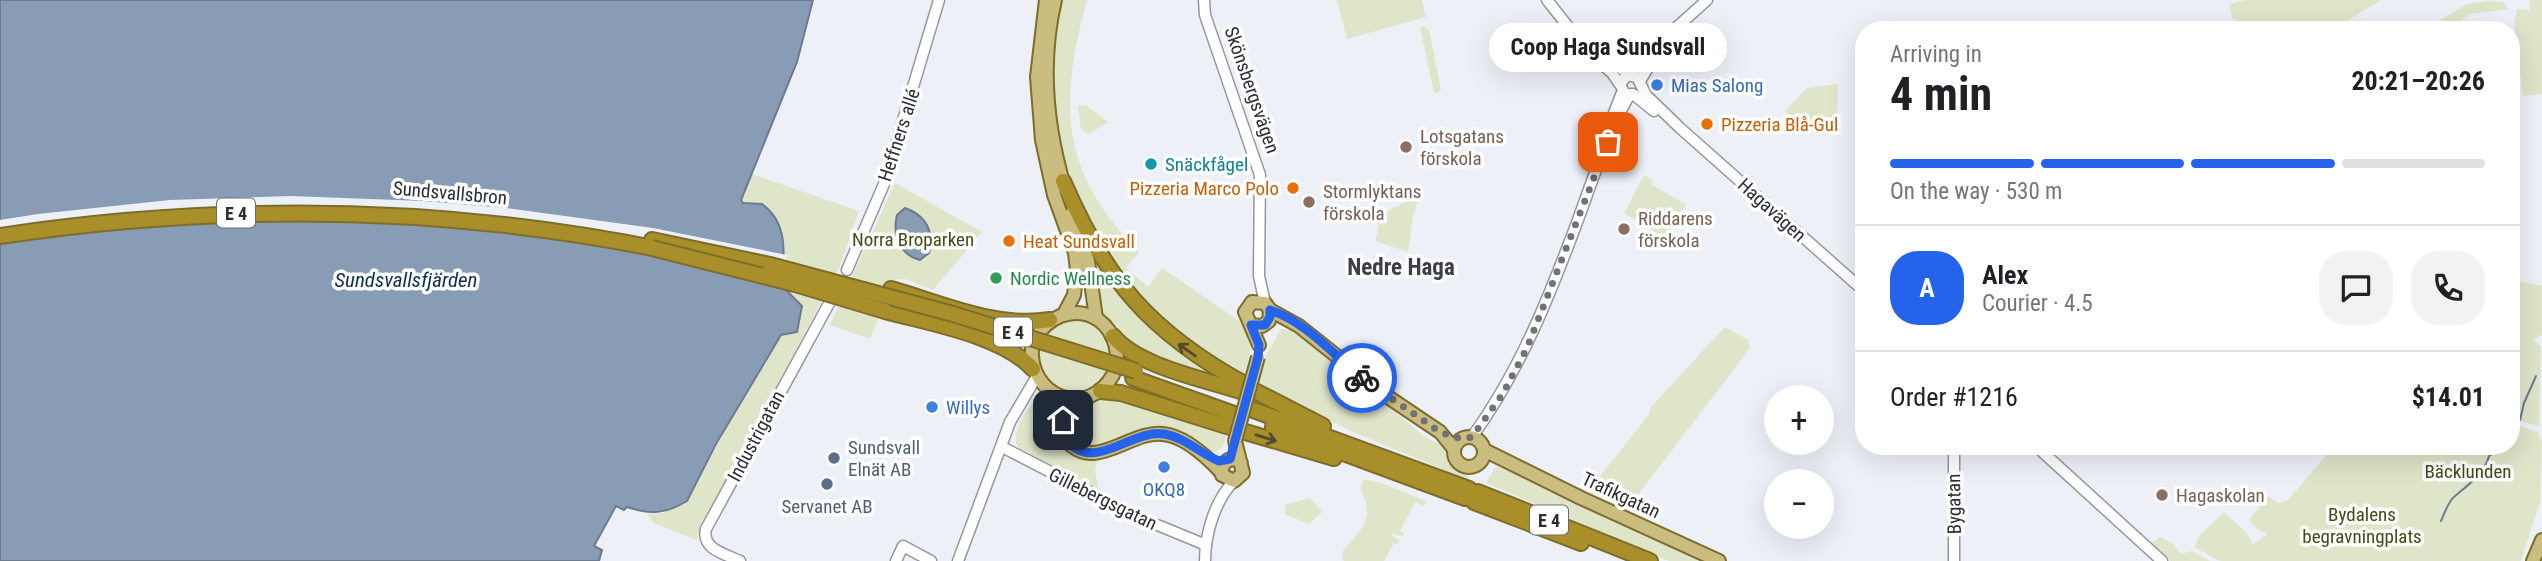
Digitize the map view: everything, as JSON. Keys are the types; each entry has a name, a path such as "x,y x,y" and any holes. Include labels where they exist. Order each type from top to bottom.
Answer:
{"highway":[{"path":"1062,181 1084,228 1121,287 1243,410"},
{"name":"Sundsvallsbron","path":"0,228 85,216 201,206 379,206 472,212 566,225 771,265 889,296 1134,374"},
{"name":"Sundsvallsbron","path":"0,236 161,217 338,213 505,225 652,248 797,280 1134,374"},
{"name":"E 4","path":"652,248 794,284 968,335 1012,352 1035,373"},
{"name":"E 4","path":"771,265 845,277 1016,324 1049,320"},
{"name":"E 4","path":"1113,336 1122,347 1141,358 1243,410 1434,486 1472,495 1650,561"},
{"name":"E 4","path":"1134,374 1377,454"},
{"name":"E 4","path":"1100,391 1243,410 1281,405 1377,454 1625,561"}],"main road":[{"path":"1046,0 1037,77 1042,140 1054,195 1075,253 1077,270 1074,295 1064,314"},
{"path":"1055,0 1045,67 1046,101 1062,181 1088,261 1096,318"},
{"path":"1117,362 1113,336 1096,318 1080,313 1064,314 1049,320 1034,342 1035,373 1053,393 1063,420 1066,440 1083,453 1097,453 1147,434 1160,433 1178,438 1229,469 1258,351 1262,314 1292,321 1371,385 1440,432 1462,442 1480,441 1483,456 1472,467 1457,461 1462,442"},
{"path":"1053,393 1078,399 1100,391 1113,375"},
{"path":"1063,420 1078,399"},
{"name":"Trafikgatan","path":"1483,456 1508,462 1581,499 1719,561"},
{"path":"2533,561 2542,540"}],"street":[{"name":"Heffners allé","path":"848,268 884,184 939,0"},
{"name":"Skönsbergsvägen","path":"1204,0 1205,15 1260,175 1259,276 1262,314"},
{"name":"Hagavägen","path":"1547,0 1574,34 1627,90 1680,128"},
{"path":"1462,442 1502,395 1527,348 1627,90 1668,36 1707,0"},
{"name":"Hagavägen","path":"1574,34 1635,79 1646,95 1680,128 1855,283"},
{"path":"1627,90 1635,79"},
{"name":"Industrigatan","path":"740,561 710,547 705,539 706,529 832,298"},
{"path":"958,561 1010,422 1035,373"},
{"path":"1002,447 1033,396 1053,393"},
{"name":"Gillebergsgatan","path":"1002,447 1138,517 1206,545"},
{"name":"Bygatan","path":"1954,455 1955,561"},
{"path":"2046,455 2162,561"},
{"path":"1205,561 1206,545 1229,469"},
{"path":"896,561 903,546 931,561"}],"green space":[{"path":"1061,0 1087,0 1072,72 1072,135 1080,164 1093,193 1139,252 1126,268 1148,287 1162,268 1241,322 1251,348 1244,379 1180,336 1137,298 1118,275 1087,217 1074,188 1058,127 1054,64"},
{"path":"1337,0 1422,0 1426,17 1347,39"},
{"path":"2245,0 2381,0 2347,21 2236,21 2232,19 2230,4"},
{"path":"2529,0 2542,0 2542,94 2523,96 2520,21 2515,21 2517,9 2530,10"},
{"path":"2503,2 2508,9 2470,14 2459,21 2438,21 2467,4"},
{"path":"1424,26 1429,30 1441,90 1437,93 1434,93 1420,27"},
{"path":"1838,84 1837,129 1806,131 1785,111 1807,88"},
{"path":"1086,105 1108,122 1089,134 1081,130 1078,106"},
{"path":"749,173 859,211 840,266 696,540 654,523 647,514 663,513 687,501 754,378 785,332 798,300 783,288 783,246 777,221 770,212 740,200"},
{"path":"1644,175 1653,180 1651,184 1686,205 1665,238 1624,213"},
{"name":"Norra Broparken","path":"895,183 982,232 933,290 905,279 893,280 870,339 830,325"},
{"path":"1423,186 1413,216 1408,252 1375,241 1379,225 1371,220 1409,200 1413,189"},
{"path":"1087,243 1123,299 1153,328 1225,381 1167,363 1131,344 1116,331 1104,315 1096,296 1096,276"},
{"path":"2520,282 2542,286 2542,335 2533,339 2541,347 2539,426 2520,421"},
{"path":"1067,319 1081,319 1095,325 1105,335 1111,356 1105,377 1095,387 1081,393 1067,393 1053,387 1043,377 1037,363 1037,349 1043,335 1053,325"},
{"path":"1725,327 1748,340 1750,348 1628,508 1591,493 1591,488 1650,413 1650,408"},
{"path":"1281,329 1294,331 1308,339 1425,437 1445,447 1451,460 1466,472 1469,480 1353,432 1257,384 1265,357"},
{"path":"1041,397 1052,400 1060,432 1070,451 1087,460 1099,459 1095,469 1098,489 1021,450 1016,444 1017,431 1023,417"},
{"path":"1117,398 1215,428 1226,436 1223,447 1211,454 1184,437 1117,441 1092,449 1073,441 1070,424 1079,413 1096,403"},
{"path":"2520,426 2538,432 2542,442 2540,502 2521,561 2220,561 2194,547 2200,535 2224,512 2246,532 2253,544 2268,534 2258,530 2249,520 2268,496 2278,503 2288,500 2326,455 2520,455"},
{"path":"1496,466 1526,477 1706,561 1669,561 1486,483"},
{"path":"1363,479 1384,484 1426,501 1424,506 1415,502 1400,531 1404,533 1402,537 1393,533 1392,536 1400,540 1398,544 1394,543 1384,561 1344,561 1342,558 1343,551 1361,529 1367,516 1365,499 1360,489"},
{"path":"1310,498 1322,512 1309,524 1285,514 1285,505"},
{"path":"2160,537 2173,544 2181,554 2192,551 2210,561 2170,561 2150,544"}],"water":[{"name":"Sundsvallsfjärden","path":"0,0 813,0 797,62 741,200 743,203 762,204 777,221 784,253 783,287 802,306 797,332 781,335 716,444 687,501 672,509 658,512 627,507 624,510 616,506 594,546 602,550 599,561 0,561"},
{"path":"905,208 919,215 929,231 929,253 920,260 907,254 897,237 897,215"}],"pier":[{"path":"290,196 423,201 506,208 653,228 787,255 787,285 650,251 421,221 236,217 0,240 0,220 38,214 170,200"}],"waterway":[{"path":"2520,420 2536,376"},
{"path":"2441,521 2453,498 2480,473 2491,455"}],"way so far":[{"path":"1362,378 1440,432 1461,439 1472,437 1502,395 1527,348 1608,142"}],"place":[{"name":"Mias Salong","path":"1657,85"},
{"name":"Pizzeria Blå-Gul","path":"1707,124"},
{"name":"Coop Haga Sundsvall","path":"1608,142"},
{"name":"Lotsgatans förskola","path":"1406,147"},
{"name":"Snäckfågel","path":"1151,164"},
{"name":"Pizzeria Marco Polo","path":"1293,188"},
{"name":"Stormlyktans förskola","path":"1309,202"},
{"name":"Riddarens förskola","path":"1624,229"},
{"name":"Heat Sundsvall","path":"1009,241"},
{"name":"Nordic Wellness","path":"996,278"},
{"name":"Willys","path":"932,407"},
{"name":"Sundsvall Elnät AB","path":"834,458"},
{"name":"OKQ8","path":"1164,467"},
{"name":"Servanet AB","path":"827,484"},
{"name":"Hagaskolan","path":"2162,495"}],"district":[{"name":"Nedre Haga","path":"1401,267"}],"route":[{"path":"1063,420 1066,440 1083,453 1105,451 1147,434 1160,433 1174,437 1203,455 1219,461 1230,459 1258,357 1259,345 1251,325 1265,325 1269,321 1270,310 1282,314 1299,326 1362,378"}],"park label":[{"name":"Bäcklunden","path":"2468,471"},
{"name":"Bydalens begravningplats","path":"2362,525"}]}
